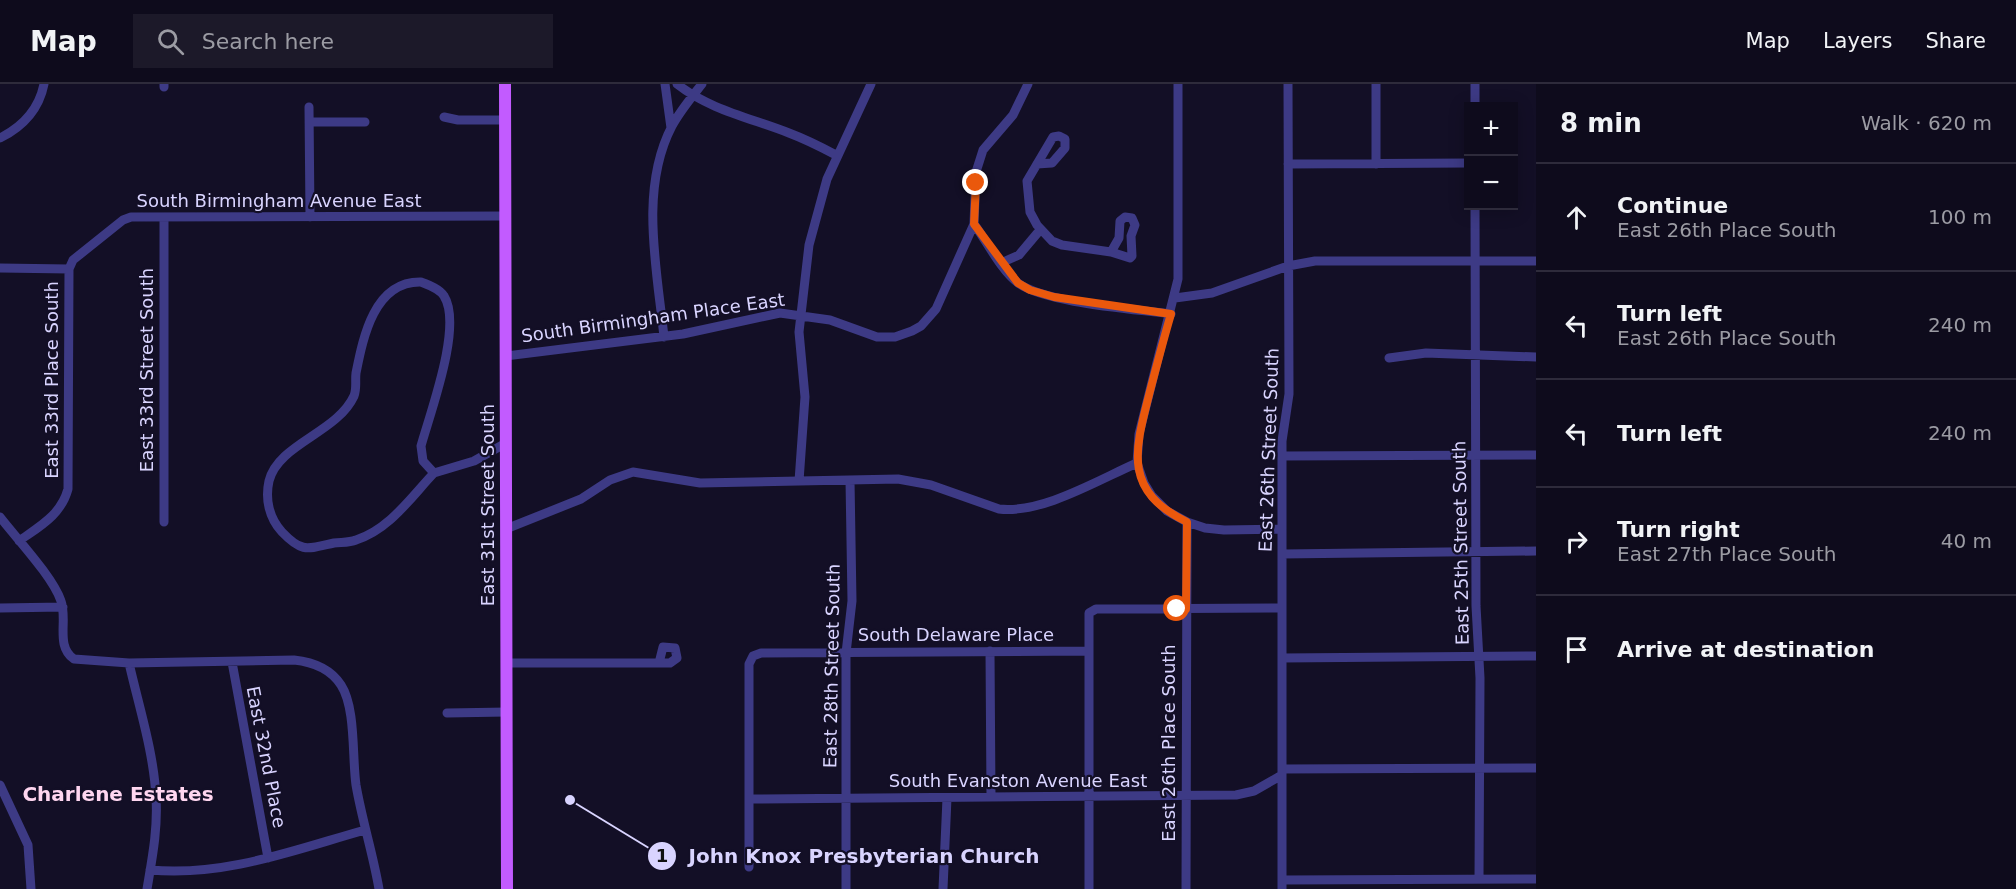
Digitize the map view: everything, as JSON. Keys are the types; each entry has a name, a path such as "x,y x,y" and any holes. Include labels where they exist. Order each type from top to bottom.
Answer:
{"main road":[{"name":"East 31st Street South","path":"505,84 507,889"}],"street":[{"path":"0,138 28,117 39,100 44,84"},
{"path":"665,84 671,128"},
{"path":"677,84 693,95 739,116 791,133 836,155"},
{"path":"664,337 657,277 654,181 671,128 702,84"},
{"path":"800,481 805,414 799,332 803,315 805,274 812,227 836,155 871,84"},
{"name":"South Birmingham Place East","path":"506,356 664,337 780,313 830,320 877,337 894,337 912,331 921,326 936,309 967,242 974,224 976,172 980,157 987,143 1016,110 1028,84"},
{"path":"1178,84 1178,279 1139,434 1137,463 1144,483 1152,496 1167,511 1187,522 1205,528 1224,530 1282,529"},
{"name":"East 26th Street South","path":"1282,885 1281,456 1283,424 1288,403 1288,84"},
{"path":"1376,84 1376,164"},
{"path":"1475,84 1475,102"},
{"path":"309,107 310,217"},
{"path":"444,117 458,120 505,120"},
{"path":"310,122 365,122"},
{"path":"1288,165 1464,163"},
{"path":"1037,164 1028,178 1027,196 1030,212 1040,230 1062,245 1111,252"},
{"name":"East 25th Street South","path":"1475,210 1476,551 1480,656 1479,879"},
{"name":"South Birmingham Avenue East","path":"69,268 72,260 123,220 131,218 505,216"},
{"name":"East 33rd Street South","path":"164,218 164,522"},
{"path":"974,224 1001,263 1018,283 1030,290 1171,314"},
{"path":"1001,263 1019,255 1040,230"},
{"path":"967,242 986,242"},
{"path":"1175,298 1235,286 1288,266 1323,261 1536,261"},
{"path":"0,268 69,268"},
{"name":"East 33rd Place South","path":"19,541 55,514 62,506 68,489 69,268"},
{"path":"1178,279 1198,294"},
{"path":"434,473 423,460 421,446 448,349 448,313 445,297 441,292 426,284 406,283 383,300 368,324 352,398 333,421 291,451 275,469 268,486 269,511 278,528 291,542 302,548 352,542 366,536 404,509 434,473 483,456 506,443"},
{"path":"1389,358 1417,353 1536,357"},
{"path":"1281,456 1536,454"},
{"path":"483,456 506,458"},
{"path":"506,529 582,499 610,480 633,472 700,483 898,479 916,482 1010,510 1023,510 1137,463"},
{"name":"East 28th Street South","path":"846,889 846,653 852,601 850,480"},
{"path":"0,517 57,592 63,607 64,646 68,654 84,661 129,663 294,660 318,665 337,679 346,698 356,784 379,889"},
{"name":"East 26th Place South","path":"1186,889 1187,522"},
{"path":"1282,554 1536,551"},
{"path":"0,608 63,607"},
{"path":"1089,889 1089,613 1096,609 1282,608"},
{"path":"990,651 991,798"},
{"name":"South Delaware Place","path":"749,799 749,664 753,656 762,653 1088,651"},
{"path":"1282,658 1536,656"},
{"name":"East 32nd Place","path":"232,662 268,858"},
{"path":"129,663 156,787 157,818 147,889"},
{"path":"507,663 659,663"},
{"path":"447,713 507,712"},
{"name":"South Evanston Avenue East","path":"749,799 1089,798 1245,794 1282,772 1536,768"},
{"path":"0,785 28,845 31,889"},
{"path":"943,889 947,798"},
{"path":"749,799 749,867"},
{"path":"150,870 188,872 213,870 268,858 365,830"},
{"path":"1282,885 1479,879 1522,884 1536,879"}],"place":[{"name":"John Knox Presbyterian Church","path":"570,800"}],"district":[{"name":"Charlene Estates","path":"118,794"}],"route":[{"path":"976,183 974,224 1018,283 1030,290 1054,297 1171,314 1139,434 1136,455 1140,474 1152,496 1167,511 1187,522 1186,609 1177,609"}]}
